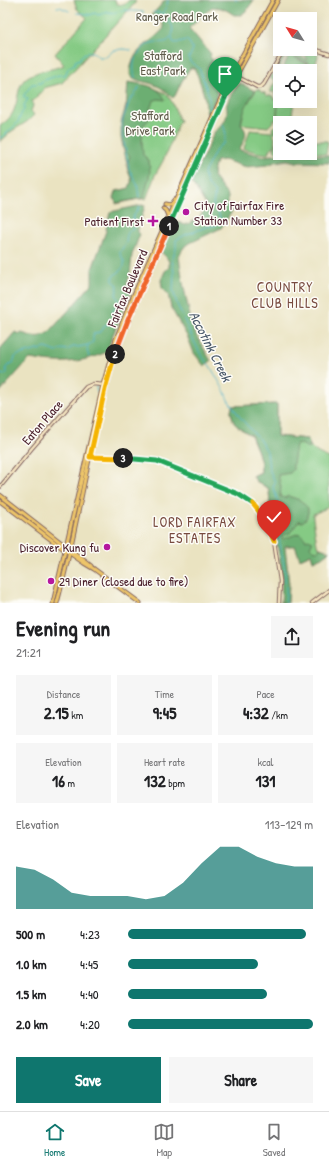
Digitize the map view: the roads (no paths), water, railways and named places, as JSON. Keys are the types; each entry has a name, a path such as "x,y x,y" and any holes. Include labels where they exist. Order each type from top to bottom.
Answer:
{"main road":[{"path":"272,0 277,1"},
{"name":"Fairfax Boulevard","path":"53,603 104,385 121,326 232,74 272,0"},
{"name":"Fairfax Boulevard","path":"104,385 128,320 221,108 236,76 277,1"},
{"path":"165,204 172,204 178,195"},
{"path":"163,208 167,212 167,219"},
{"name":"Fairfax Boulevard","path":"57,603 88,456"},
{"path":"0,495 69,551 140,603"},
{"path":"0,501 34,527 66,548"},
{"path":"13,505 16,510 33,523 34,527"}],"street":[{"path":"317,50 329,54"},
{"path":"232,74 257,87 262,86 280,56"},
{"name":"Eaton Place","path":"0,487 32,448 87,386 95,384 104,385"},
{"path":"88,456 157,461 238,494 252,503 265,519 274,541 280,581 280,603"},
{"path":"312,603 329,590"}],"waterway":[{"name":"Accotink Creek","path":"168,0 163,17 172,26 173,42 176,43 186,40 193,49 189,58 190,62 199,68 209,95 210,111"},
{"path":"57,7 69,11"},
{"path":"77,13 90,15 95,13 98,15 123,10 144,12"},
{"path":"153,12 162,13"},
{"path":"135,78 134,62 141,51 148,44 154,42 165,42 171,37"},
{"path":"0,138 10,131 18,122 24,110 24,105 28,99 24,97 24,95 32,84 42,83 42,81 59,75 65,75 67,70 75,64 75,61 80,59 83,54 93,52 99,57 106,57 114,50 131,50"},
{"path":"139,87 129,102 122,122 122,135 129,169 137,184 139,197"},
{"name":"Accotink Creek","path":"223,124 226,134 224,143 217,148 204,173 207,184 215,193 213,205 221,220 216,225 206,227 176,240 176,249 172,259 174,273 173,290 177,304 201,355 210,366 228,400 267,451 269,469 275,482 273,488 282,518 278,530 285,572 286,603"},
{"path":"89,357 87,350 88,345 93,342 94,333 101,332 105,325 112,323 114,320 113,310 119,302 116,294 118,285 113,281 113,276 124,266 124,261 120,252 126,243 129,231 133,228 133,217 140,206"},
{"path":"0,374 5,375 7,373 6,367 13,363 15,357 18,355 46,348 57,352 62,349 67,350 75,346 78,347 88,345"},
{"path":"96,386 97,392"}],"place":[{"name":"City of Fairfax Fire Station Number 33","path":"186,212"},
{"name":"Patient First","path":"153,221"},
{"name":"Discover Kung fu","path":"107,547"},
{"name":"29 Diner (closed due to fire)","path":"51,581"}],"district":[{"name":"COUNTRY CLUB HILLS","path":"285,294"},
{"name":"LORD FAIRFAX ESTATES","path":"195,530"}],"park label":[{"name":"Ranger Road Park","path":"177,16"},
{"name":"Stafford East Park","path":"163,62"},
{"name":"Stafford Drive Park","path":"150,122"}]}
